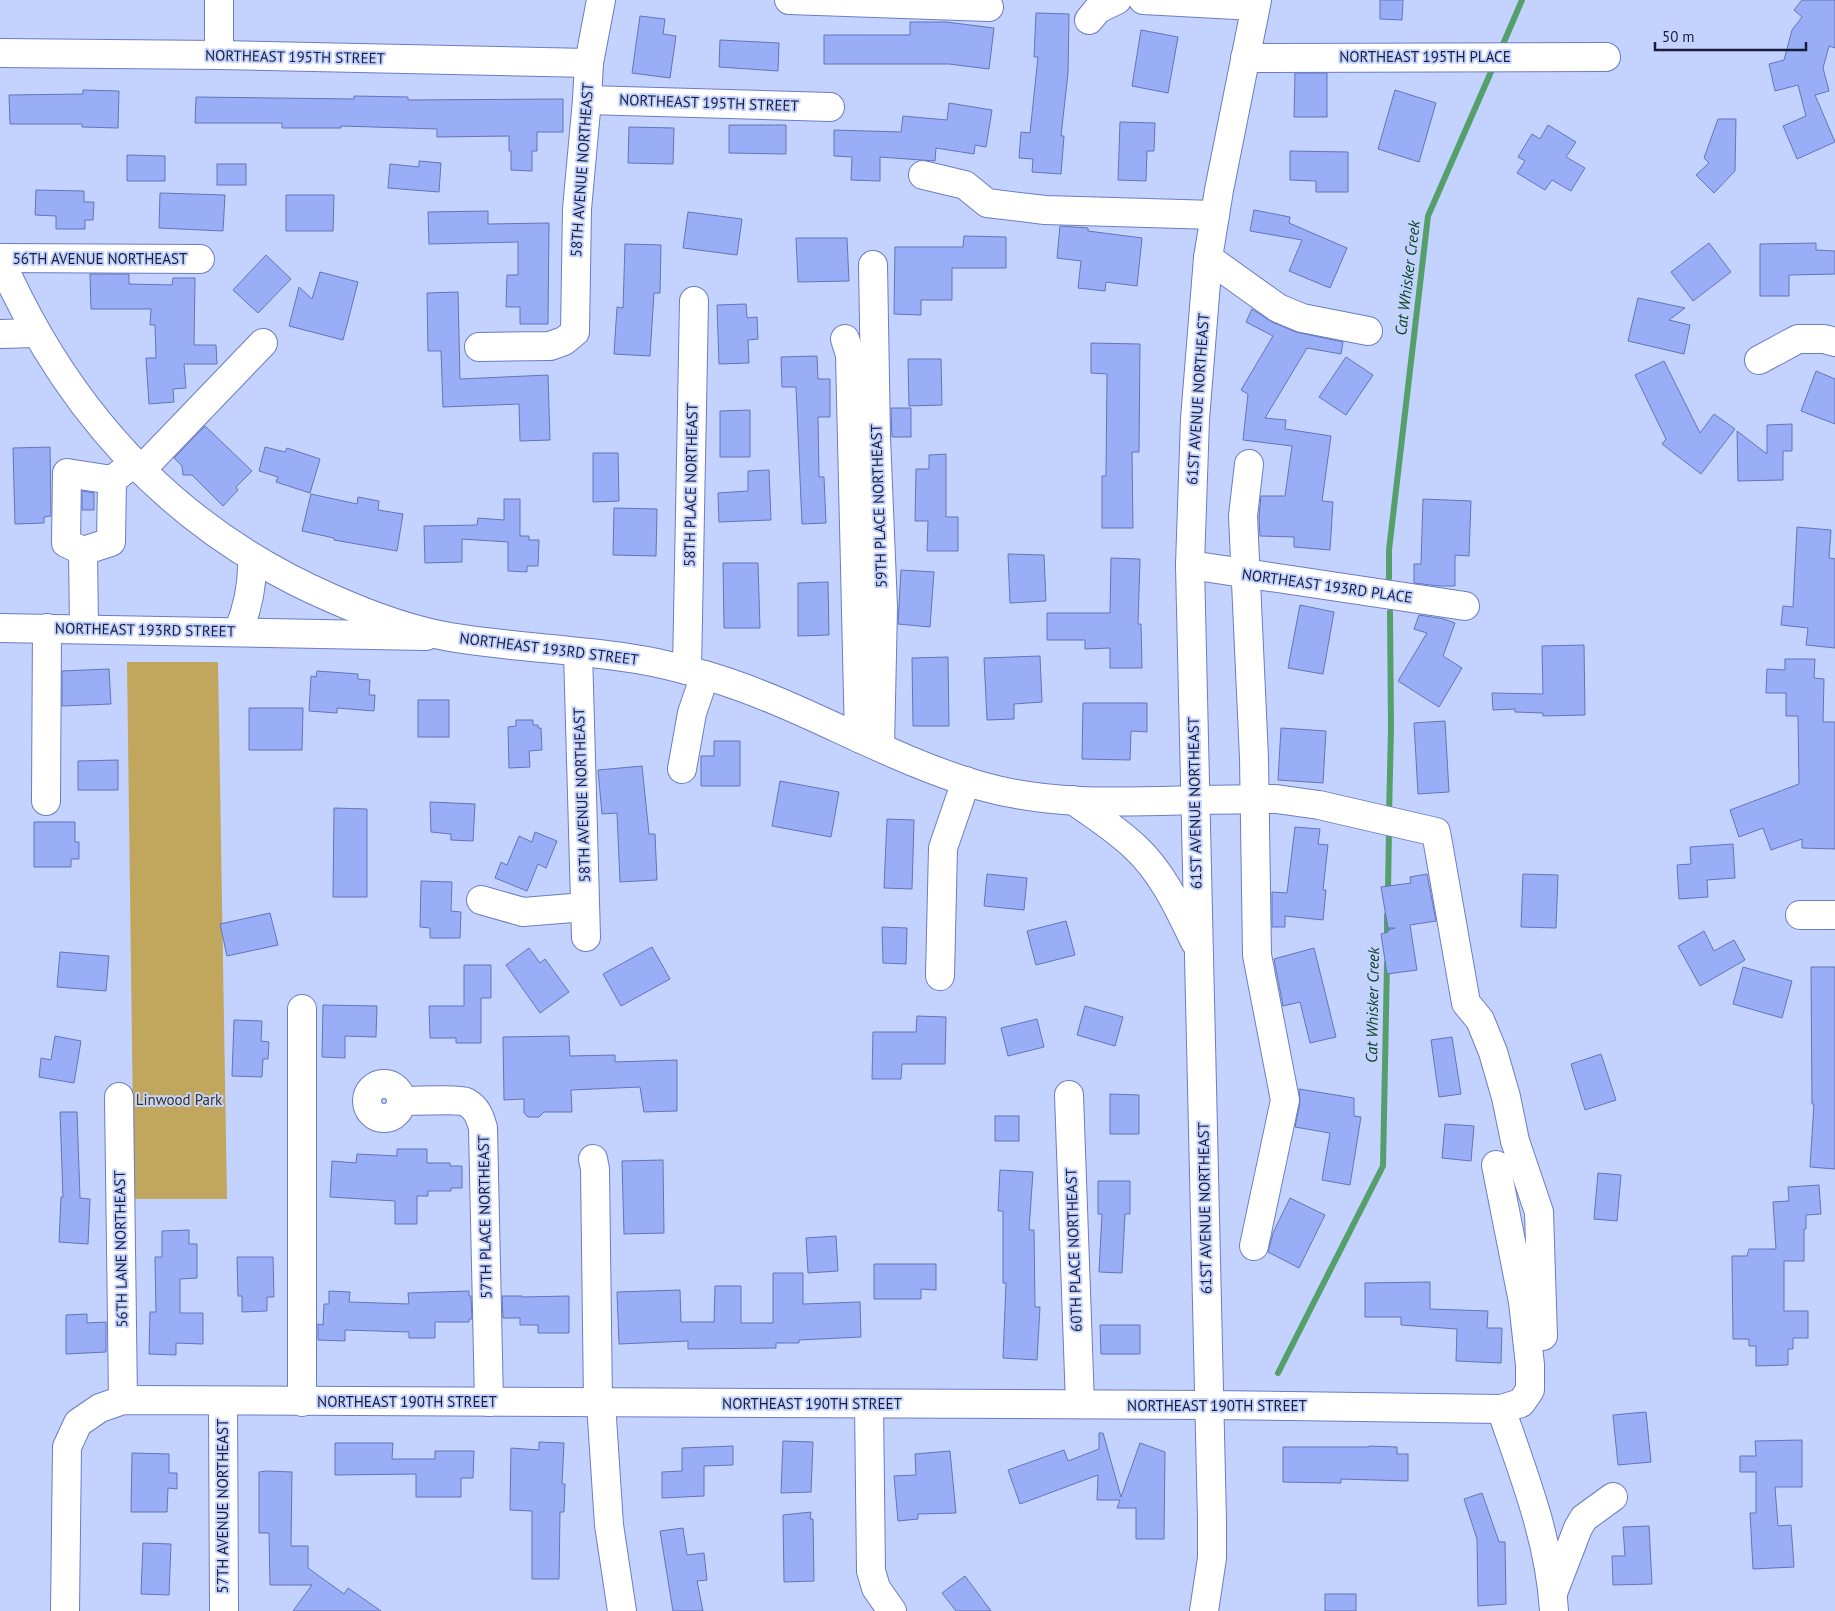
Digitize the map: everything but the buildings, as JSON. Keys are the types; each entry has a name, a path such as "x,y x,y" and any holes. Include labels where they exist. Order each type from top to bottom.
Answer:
{"street":[{"path":"219,0 219,55"},
{"name":"58TH AVENUE NORTHEAST","path":"479,347 550,346 564,341 575,332 577,209 589,63 601,0"},
{"path":"789,0 990,7"},
{"path":"1090,20 1098,9 1117,0"},
{"path":"1143,0 1256,3"},
{"name":"61ST AVENUE NORTHEAST","path":"1204,1611 1212,1558 1190,565 1195,419 1208,258 1244,58 1256,3"},
{"name":"NORTHEAST 195TH STREET","path":"0,53 219,55 589,63"},
{"name":"NORTHEAST 195TH PLACE","path":"1244,58 1606,57"},
{"name":"NORTHEAST 195TH STREET","path":"587,100 830,107"},
{"path":"924,176 965,185 987,204 1045,210 1215,215"},
{"path":"1208,258 1278,308 1302,318 1368,331"},
{"path":"0,259 16,296 36,333 83,405 137,467 192,516 252,558 304,586 358,610 399,624 449,637"},
{"name":"56TH AVENUE NORTHEAST","path":"0,259 200,259"},
{"name":"59TH PLACE NORTHEAST","path":"870,742 883,607 875,420 873,265"},
{"name":"58TH PLACE NORTHEAST","path":"682,769 692,713 696,673 694,301"},
{"path":"0,334 36,333"},
{"name":"59TH PLACE NORTHEAST","path":"845,339 850,355 870,742"},
{"path":"1759,360 1798,339 1824,339 1835,342"},
{"path":"112,480 111,542 83,551 66,543 67,473 112,480 137,467 263,343"},
{"path":"1249,464 1242,516 1255,799 1257,955 1285,1100 1254,1246"},
{"path":"83,551 84,629"},
{"path":"238,632 250,599 253,578 252,558"},
{"name":"NORTHEAST 193RD PLACE","path":"1190,565 1465,606"},
{"name":"NORTHEAST 193RD STREET","path":"0,628 449,637 631,658 696,673 766,698 966,781 1016,794 1073,800 1125,802 1276,799 1319,805 1436,832 1466,1003 1480,1020 1493,1052 1506,1097 1515,1141 1539,1212 1543,1337 1530,1390"},
{"path":"46,802 47,628"},
{"name":"58TH AVENUE NORTHEAST","path":"578,652 586,937"},
{"path":"940,976 943,848 966,781"},
{"path":"1073,800 1136,847 1154,867 1177,904 1199,950"},
{"path":"481,900 523,912 585,907"},
{"path":"1800,915 1835,915"},
{"path":"302,1008 302,1402"},
{"name":"60TH PLACE NORTHEAST","path":"1069,1094 1080,1404"},
{"name":"56TH LANE NORTHEAST","path":"119,1097 123,1400"},
{"name":"57TH PLACE NORTHEAST","path":"401,1101 464,1101 475,1109 480,1117 483,1128 489,1402"},
{"path":"593,1159 595,1169 600,1404 609,1524 622,1611"},
{"path":"1496,1165 1523,1302 1530,1365 1530,1390"},
{"name":"NORTHEAST 190TH STREET","path":"123,1400 600,1404 1080,1404 1501,1408 1521,1404 1530,1390"},
{"path":"65,1611 67,1447 78,1423 100,1408 123,1400"},
{"name":"57TH AVENUE NORTHEAST","path":"223,1402 224,1611"},
{"path":"869,1404 871,1571 876,1588 892,1611"},
{"path":"1501,1408 1540,1523 1554,1602"},
{"path":"1554,1602 1578,1528 1584,1518 1613,1497"}],"green space":[{"name":"Linwood Park","path":"127,662 218,662 227,1199 134,1199"}],"waterway":[{"name":"Cat Whisker Creek","path":"1501,49 1522,0"},
{"name":"Cat Whisker Creek","path":"1389,578 1389,550 1428,216 1494,65"},
{"name":"Cat Whisker Creek","path":"1389,815 1391,729 1390,612"},
{"name":"Cat Whisker Creek","path":"1388,893 1389,828"},
{"name":"Cat Whisker Creek","path":"1387,915 1387,940"},
{"name":"Cat Whisker Creek","path":"1278,1373 1383,1166 1387,963"}]}
